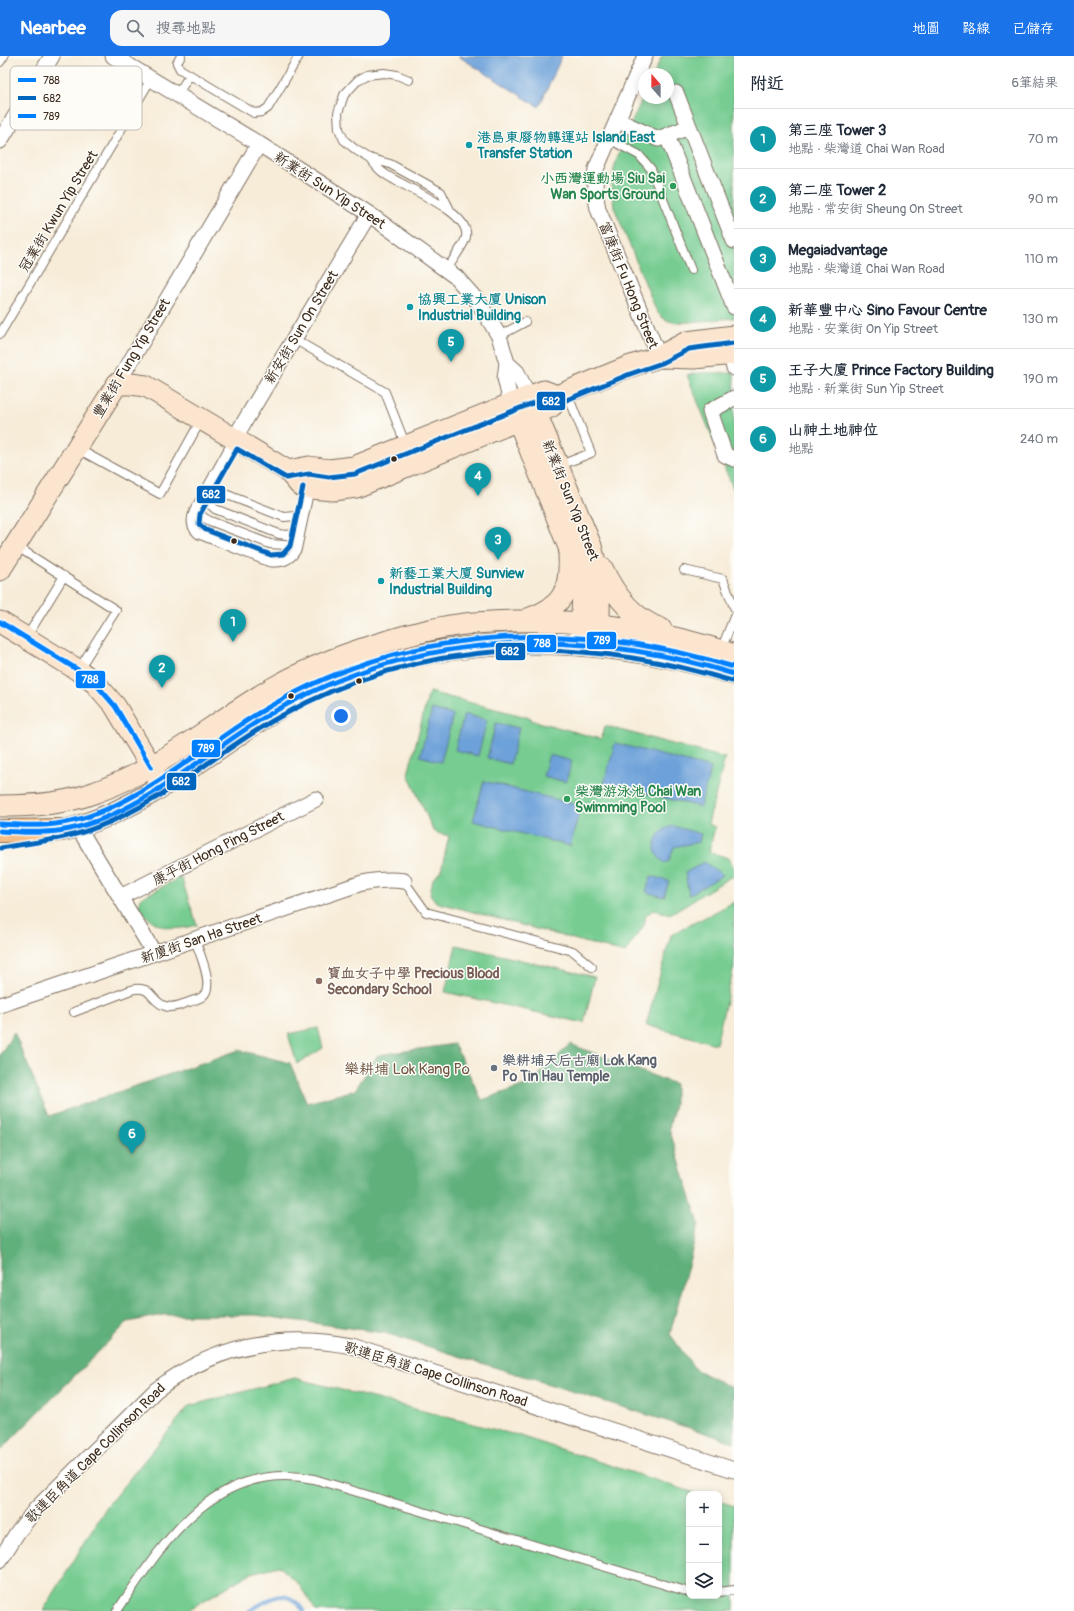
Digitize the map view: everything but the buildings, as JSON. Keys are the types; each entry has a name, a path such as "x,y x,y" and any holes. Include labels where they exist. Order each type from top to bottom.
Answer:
{"main road":[{"path":"117,384 146,386 288,471 300,484 310,488 322,490 344,489 368,482 410,456 524,408 544,391 562,394 628,366 659,357 687,342 733,353"},
{"name":"豐業街 Fung Yip Street","path":"0,570 117,384"},
{"name":"新業街 Sun Yip Street","path":"524,408 558,466 591,546 600,586 590,624 589,645"},
{"name":"新業街 Sun Yip Street","path":"524,408 582,583 590,624"},
{"path":"288,471 309,467 329,470 354,467 410,456"},
{"path":"524,621 547,611 563,596 570,568 568,541"},
{"path":"591,546 615,592 634,612 656,627 692,642"},
{"path":"0,806 26,806 68,801 95,793 120,783 152,767 275,686 294,676 342,655 445,627 474,623 524,621 590,624 635,629 692,642 727,652"},
{"path":"0,622 78,670 94,683 115,706 163,785"},
{"path":"0,841 69,829 121,810 163,785 277,710 323,686 366,670 412,656 465,647 532,643 589,645 677,658 734,674"},
{"path":"0,830 69,829"}],"street":[{"path":"46,66 52,56"},
{"name":"新業街 Sun Yip Street","path":"113,56 130,66"},
{"name":"富康街 Fu Hong Street","path":"645,56 596,169 594,182 598,210 659,357"},
{"name":"新業街 Sun Yip Street","path":"142,74 259,144 369,214 456,276 479,303 499,336 507,363 517,372 524,408"},
{"path":"676,93 734,242"},
{"path":"617,120 658,139 689,127"},
{"path":"0,141 10,125"},
{"path":"667,136 734,307"},
{"name":"豐業街 Fung Yip Street","path":"117,384 259,144"},
{"name":"新安街 Sun On Street","path":"234,439 369,214"},
{"path":"129,365 146,386"},
{"path":"734,398 710,411 725,455 734,459"},
{"name":"康平街 Hong Ping Street","path":"120,897 316,799"},
{"path":"69,829 120,897 154,953"},
{"name":"新廈街 San Ha Street","path":"0,1006 362,883 390,879 404,881"},
{"name":"歌連臣角道 Cape Collinson Road","path":"0,1560 17,1533 33,1513 156,1390 176,1375 207,1359 258,1344 297,1340 352,1346 734,1470"}],"lane":[{"path":"0,62 4,56"},
{"path":"182,56 177,63 180,69 189,76 254,113 262,112 268,108 299,56"},
{"path":"408,80 391,74 377,73 367,75 358,80 344,95 338,113 339,129 344,140 369,158 384,174 450,210"},
{"path":"177,95 189,76"},
{"name":"冠業街 Kwun Yip Street","path":"142,94 151,79"},
{"name":"冠業街 Kwun Yip Street","path":"0,334 121,130"},
{"path":"609,139 639,155 651,169 691,270"},
{"path":"369,158 390,164 441,192 450,210 466,229 466,237 447,269"},
{"path":"499,336 525,322"},
{"path":"294,339 384,392 410,456"},
{"path":"558,466 591,453 562,394"},
{"path":"76,448 160,494 201,420"},
{"path":"234,439 196,506 191,522 194,530 198,534 269,562 278,564 287,561 293,556 300,536 310,488"},
{"path":"214,474 216,487 225,494 284,517 296,516 305,510"},
{"path":"204,492 207,502 215,509 279,534 300,536"},
{"path":"196,506 204,517 210,521 270,544 284,545 300,536"},
{"path":"16,546 116,610 78,670"},
{"path":"684,570 723,578 734,607"},
{"path":"26,638 64,576"},
{"path":"727,652 734,617"},
{"path":"404,881 426,912 573,951 592,967"},
{"path":"74,1012 135,989 146,990 158,1002 167,1007 176,1006 202,997 207,991 208,981 195,940"},
{"path":"117,1611 160,1549 192,1514 219,1494 239,1484 259,1478 278,1475 314,1478 686,1591"},
{"path":"722,1592 734,1590"}],"green space":[{"name":"小西灣運動場 Siu Sai Wan Sports Ground","path":"662,56 734,56 734,318 678,323 666,320 659,314 614,207 612,179 614,169 625,137 640,104 674,104 674,68 657,68"},
{"path":"699,373 734,373 734,491 687,375"},
{"name":"柴灣游泳池 Chai Wan Swimming Pool","path":"429,692 531,718 531,720 601,739 605,726 725,758 708,824 715,827 709,852 729,858 734,868 734,875 670,914 653,910 646,915 644,925 625,953 436,902 430,894 433,879 441,871 449,836 434,832 408,774"},
{"path":"181,877 197,925 180,928 164,927 151,920 145,914 139,906 141,898"},
{"path":"734,902 734,967 716,1044 646,1025 671,935"},
{"path":"456,945 595,977 584,1023 445,992"},
{"path":"318,1028 323,1048 297,1064 288,1034"},
{"path":"14,1032 49,1116 239,1050 290,1063 307,1103 355,1090 378,1055 454,1044 482,1100 531,1083 570,1044 675,1084 675,1104 669,1128 699,1224 670,1334 695,1369 734,1389 734,1442 385,1333 256,1315 163,1315 128,1322 0,1451 0,1055"},
{"path":"295,1378 520,1436 689,1491 686,1491 686,1599 722,1599 722,1502 734,1506 734,1611 316,1611 298,1583 279,1566 251,1573 186,1611 43,1611 107,1506 189,1406"}],"water":[{"path":"458,56 562,56 539,107"},
{"path":"432,709 453,715 441,762 420,756"},
{"path":"464,714 487,720 478,756 455,750"},
{"path":"496,723 519,728 510,764 487,758"},
{"path":"615,743 711,768 700,807 604,783"},
{"path":"549,755 572,761 566,782 543,776"},
{"path":"484,781 581,806 570,846 473,821"},
{"path":"673,826 701,834 699,842 674,847 669,861 665,863 656,853 656,842 658,836 662,832"},
{"path":"704,862 723,875 689,895 685,873"},
{"path":"651,876 669,881 664,897 646,892"}],"waterway":[{"path":"249,1611 278,1596 291,1598 304,1611"}],"transit line":[{"name":"682","path":"303,487 290,546 283,554 271,555 206,530 199,524 200,514 237,449 286,478 309,474 329,477 355,474 543,399 559,403 630,374 662,363 689,349 734,343"},
{"name":"788","path":"0,622 78,670 95,683 115,706 151,767"},
{"name":"789","path":"0,824 50,825 91,815 116,805 165,777 257,714 313,684 370,662 430,647 490,638 551,637 612,641 673,651 734,667"},
{"name":"788","path":"0,831 53,832 70,829 96,821 121,811 169,782 260,720 316,690 373,668 432,653 492,645 552,643 613,648 674,658 734,674"},
{"name":"682","path":"1,848 64,837 100,826 148,803 258,729 281,716 335,690 389,671 445,658 502,651 559,651 617,656 674,666 732,681"}],"place":[{"name":"港島東廢物轉運站 Island East Transfer Station","path":"469,145"},
{"name":"小西灣運動場 Siu Sai Wan Sports Ground","path":"673,186"},
{"name":"協興工業大廈 Unison Industrial Building","path":"410,307"},
{"name":"王子大廈 Prince Factory Building","path":"451,362"},
{"name":"新華豐中心 Sino Favour Centre","path":"478,496"},
{"name":"Megaiadvantage","path":"498,560"},
{"name":"新藝工業大廈 Sunview Industrial Building","path":"381,581"},
{"name":"第三座 Tower 3","path":"233,642"},
{"name":"第二座 Tower 2","path":"162,688"},
{"name":"柴灣游泳池 Chai Wan Swimming Pool","path":"567,799"},
{"name":"寶血女子中學 Precious Blood Secondary School","path":"319,981"},
{"name":"樂耕埔天后古廟 Lok Kang Po Tin Hau Temple","path":"494,1068"},
{"name":"山神土地神位","path":"132,1154"}],"district":[{"name":"樂耕埔 Lok Kang Po","path":"407,1069"}]}
